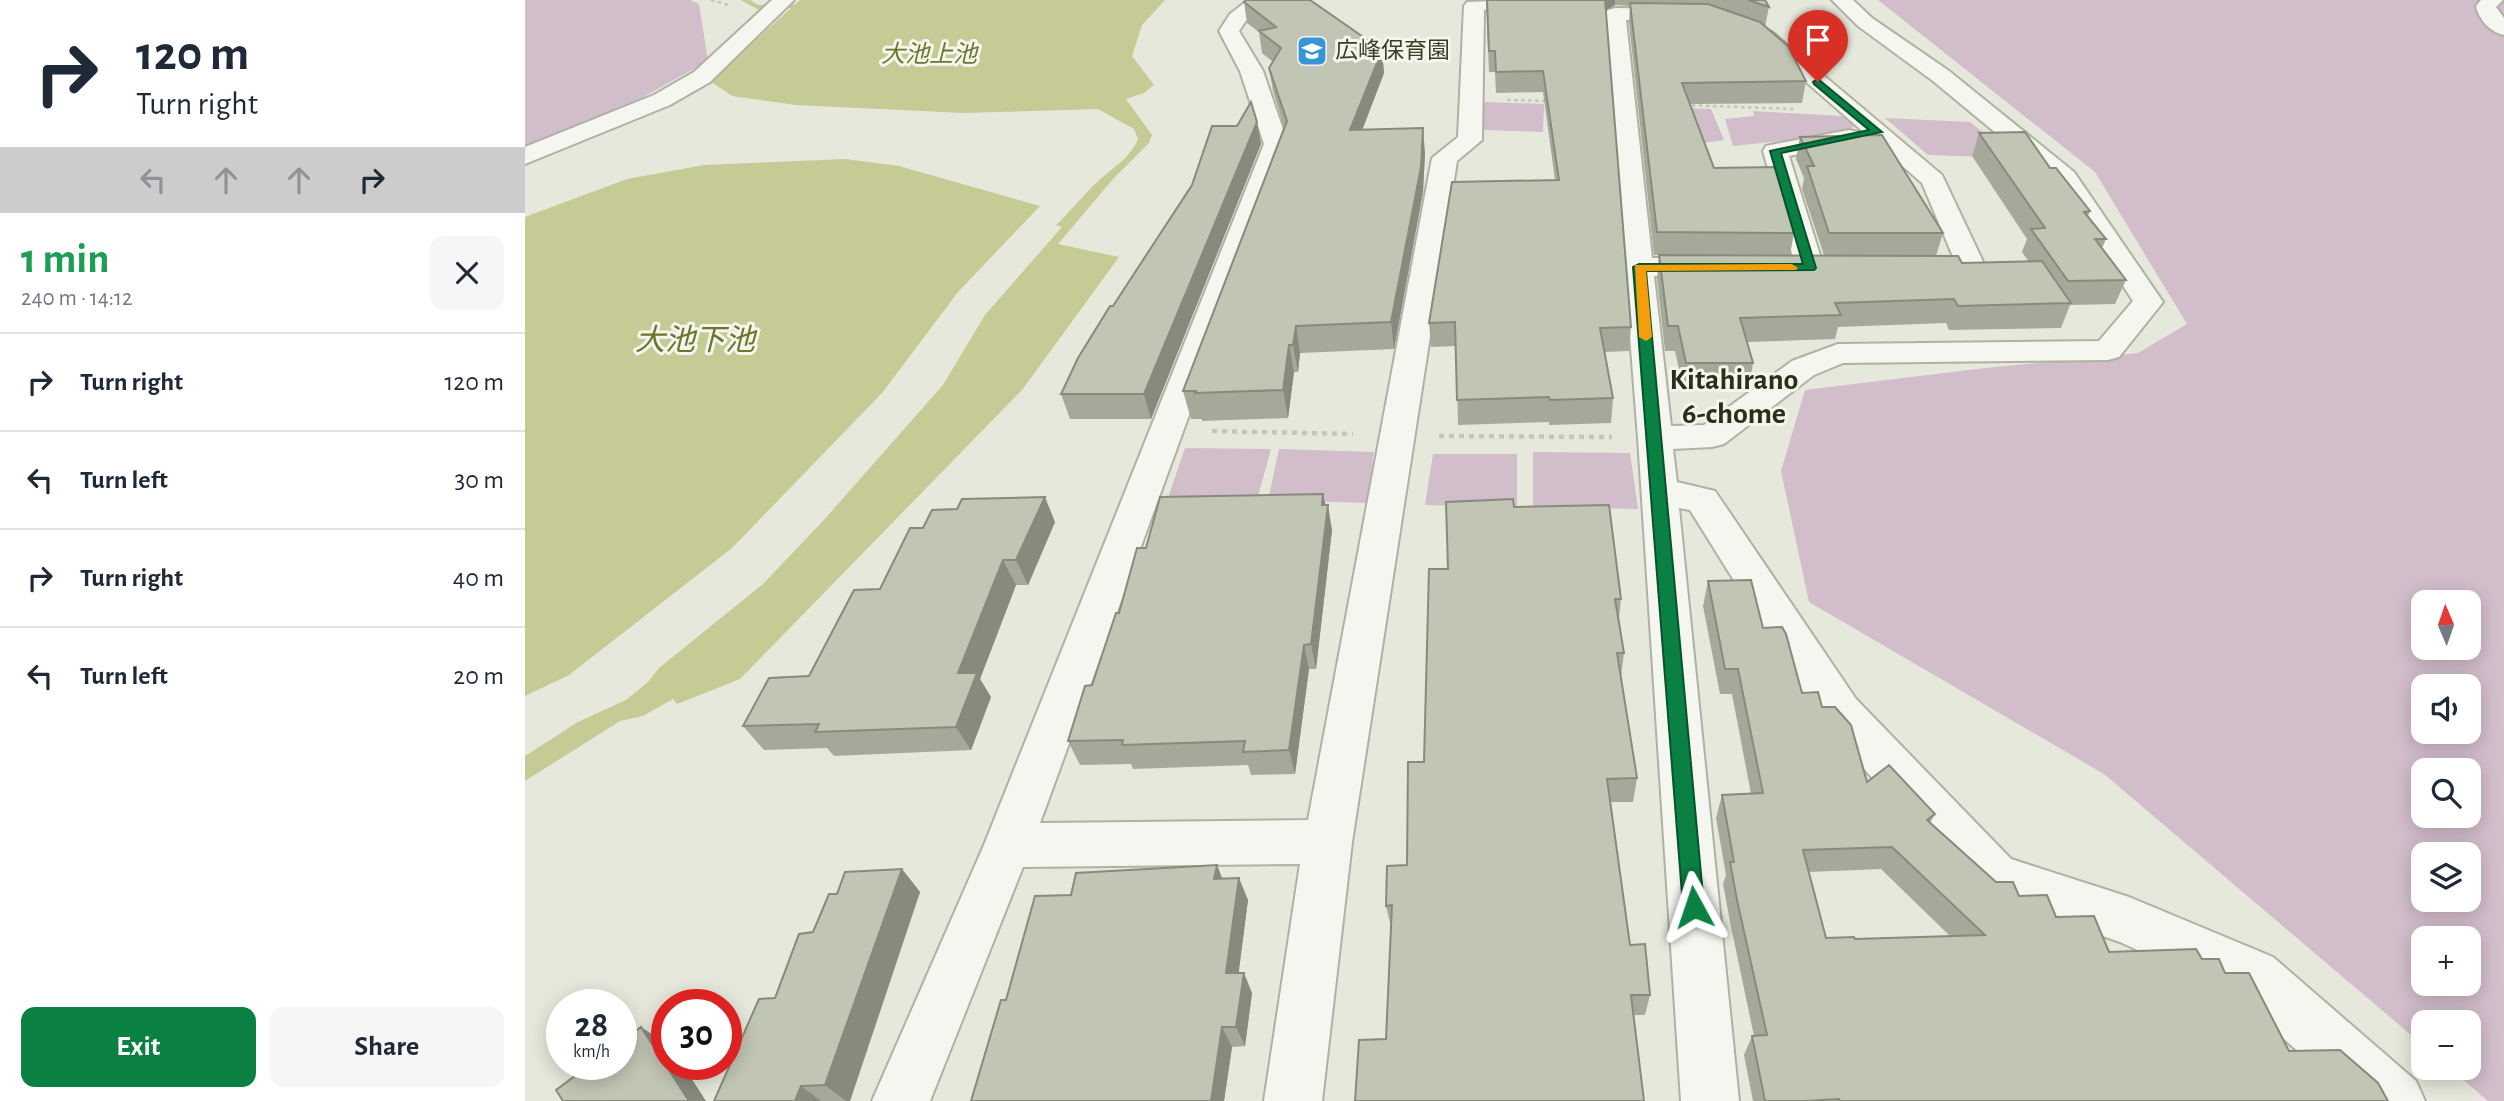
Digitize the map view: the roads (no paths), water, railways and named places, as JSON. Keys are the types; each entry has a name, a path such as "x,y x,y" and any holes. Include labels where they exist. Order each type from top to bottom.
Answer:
{"street":[{"path":"525,156 662,100 702,77 782,0"},
{"path":"901,1101 1009,845 1276,144 1263,99 1241,47 1229,31 1237,18 1261,0"},
{"path":"1293,1101 1328,842 1445,158 1470,140 1474,6 1507,0"},
{"path":"1655,438 1712,436 1803,368 1838,354 2108,350 2148,302 2065,177 1941,76 1865,22 1842,0"},
{"path":"2493,0 2486,6 2488,15 2504,29"},
{"path":"1710,1101 1660,491 1615,14 1719,19 1765,36 1933,180 1972,268 1904,268"},
{"path":"1810,268 1775,151 1877,132"},
{"path":"1639,267 1731,267"},
{"path":"1783,268 1837,268"},
{"path":"1660,491 1702,500 1840,712 1996,877 2129,921 2254,976 2396,1101"},
{"path":"1009,845 1328,842"}],"water":[{"name":"大池上池","path":"800,0 1165,0 1142,25 1132,56 1154,85 1144,93 1126,99 1152,135 1149,143 1113,179 1058,244 1119,257 1022,390 740,679 677,704 673,699 643,716 620,721 525,781 525,756 578,722 626,700 648,682 659,668 763,584 823,521 943,385 985,315 1062,227 1056,225 1092,187 1128,155 1138,139 1134,129 1098,109 964,113 796,105 732,96 710,81"},
{"name":"大池下池","path":"845,159 899,166 1040,206 958,292 882,393 732,548 569,675 525,696 525,217 627,179 704,165"}],"waterway":[{"path":"745,0 757,7 793,6"}],"place":[{"name":"広峰保育園","path":"1312,51"}],"district":[{"name":"Kitahirano 6-chome","path":"1734,397"}]}
